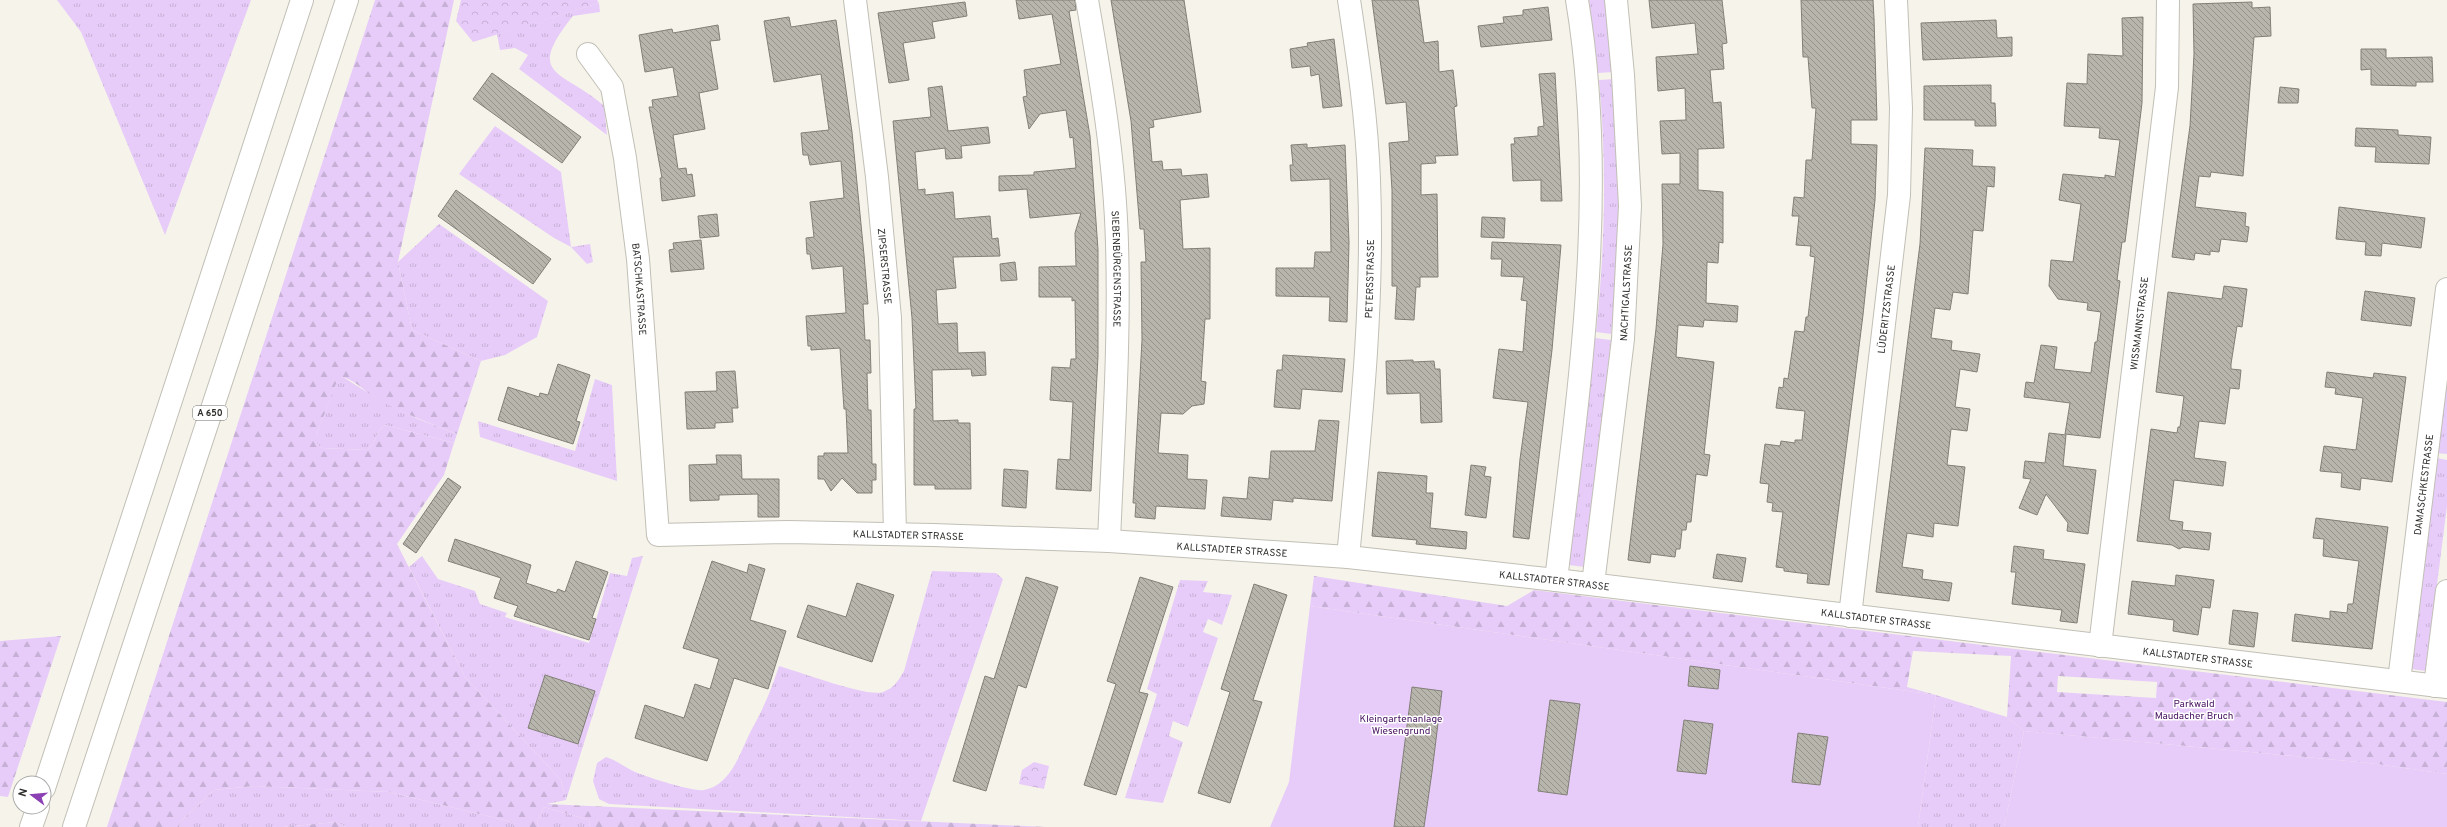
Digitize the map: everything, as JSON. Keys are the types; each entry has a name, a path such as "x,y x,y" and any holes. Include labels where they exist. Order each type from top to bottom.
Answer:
{"main road":[{"path":"48,775 302,0"},
{"name":"A 650","path":"74,827 347,0"},
{"name":"ZIPSERSTRASSE","path":"854,0 877,177 890,318 895,534"},
{"name":"SIEBENBÜRGENSTRASSE","path":"1087,0 1106,119 1117,242 1118,349 1109,540"},
{"name":"PETERSSTRASSE","path":"1348,557 1362,416 1369,307 1369,180 1356,50 1349,0"},
{"path":"1556,580 1585,334 1591,206 1587,78 1577,0"},
{"name":"NACHTIGALSTRASSE","path":"1593,584 1623,339 1630,206 1623,75 1616,0"},
{"name":"LÜDERITZSTRASSE","path":"1850,616 1899,195 1901,101 1896,0"},
{"name":"WISSMANNSTRASSE","path":"2100,646 2167,87 2168,0"},
{"name":"BATSCHKASTRASSE","path":"588,54 612,87 625,158 638,259 658,534"},
{"name":"DAMASCHKESTRASSE","path":"2399,681 2447,289"},
{"name":"KALLSTADTER STRASSE","path":"658,534 788,532 1109,540 1348,557 1593,584 2441,686"},
{"path":"2441,686 2447,591"},
{"path":"31,827 35,815"}],"green space":[{"path":"57,0 251,0 165,235 81,32"},
{"path":"375,0 454,0 398,262 412,330 481,361 457,434 389,405 353,381 343,377 337,381 316,436 316,443 322,448 367,450 373,444 379,431 385,425 454,443 444,475 397,544 465,677 561,780 566,800 547,804 1047,827 590,827 589,820 544,807 537,822 539,827 513,827 512,822 389,792 254,786 214,790 180,822 179,827 107,827"},
{"path":"461,0 597,0 599,3 473,42 456,21"},
{"path":"1589,0 1606,0 1614,72 1598,73"},
{"path":"599,3 600,12 573,16 558,36 551,51 550,62 555,71 563,78 589,94 604,106 607,135 519,69 528,55 515,48 500,50 497,34"},
{"path":"1615,79 1619,206 1617,270 1611,334 1596,332 1604,206 1602,112 1599,80"},
{"path":"495,126 561,172 571,247 554,238 459,174"},
{"path":"439,224 548,301 537,337 505,355 481,361 412,330 398,262"},
{"path":"590,244 593,262 587,264 571,247"},
{"path":"1595,338 1611,340 1584,567 1569,565"},
{"path":"2447,373 2447,454 2437,453"},
{"path":"343,377 378,399 418,419 457,434 454,443 385,425 379,431 373,444 367,450 322,448 316,443 316,436 337,380"},
{"path":"595,379 612,385 617,481 480,437 478,421 575,451"},
{"path":"2437,458 2447,460 2447,506 2426,671 2411,669"},
{"path":"422,556 438,579 475,591 480,604 507,613 505,617 589,643 610,573 627,576 632,558 643,556 566,800 561,780 465,677 409,567"},
{"path":"932,571 996,573 1003,579 921,821 609,804 599,799 593,781 597,763 606,757 639,773 689,789 704,790 714,787 729,773 740,755 764,704 779,666 863,691 875,693 883,692 893,686 904,671"},
{"name":"Parkwald Maudacher Bruch","path":"1314,576 1507,606 1534,590 2447,702 2447,774 2369,763 2024,731 2007,717 2011,656 1913,651 1907,687 1936,695 1310,606","holes":["2058,676 2157,682 2156,698 2057,692"]},
{"path":"1180,580 1208,581 1203,592 1232,595 1222,625 1208,619 1203,632 1218,638 1188,727 1173,721 1169,736 1183,742 1163,803 1125,798 1157,694 1147,689"},
{"name":"Kleingartenanlage Wiesengrund","path":"1310,606 1936,695 1918,827 1270,827 1289,782"},
{"path":"61,636 15,775 12,775 12,785 8,797 0,796 0,641"},
{"path":"1936,695 2007,717 2024,731 2004,827 1918,827"},
{"path":"2024,731 2369,763 2447,774 2447,827 2004,827"},
{"path":"1034,762 1049,766 1044,789 1019,784 1022,770"},
{"path":"254,786 389,792 512,822 513,827 346,827 336,822 283,827 179,827 180,822 214,790"},
{"path":"544,807 589,820 590,827 539,827 537,822"},
{"path":"336,822 346,827 283,827"}],"building":[{"path":"1016,0 1075,0 1076,10 1069,11 1090,136 1098,250 1098,356 1091,491 1056,489 1058,459 1070,460 1073,402 1050,400 1052,367 1070,368 1071,359 1076,359 1075,300 1072,301 1072,297 1039,297 1039,267 1076,266 1075,233 1081,213 1030,218 1027,189 999,191 999,176 1034,175 1034,172 1076,168 1073,137 1070,138 1066,110 1040,114 1029,129 1023,97 1027,96 1024,70 1061,64 1052,14 1019,19"},
{"path":"1111,0 1184,0 1201,112 1153,120 1154,127 1149,128 1152,162 1162,161 1163,170 1181,169 1182,176 1207,174 1209,197 1180,200 1183,249 1210,248 1210,319 1205,319 1201,381 1206,382 1204,404 1192,406 1183,414 1161,413 1158,453 1188,455 1187,479 1207,480 1205,509 1156,506 1155,519 1135,517 1136,503 1133,503 1142,340 1141,262 1146,262 1144,229 1140,229 1131,121"},
{"path":"1372,0 1418,0 1424,43 1438,41 1439,72 1453,70 1457,106 1454,107 1458,155 1435,156 1436,163 1421,164 1421,195 1437,194 1438,277 1420,277 1420,287 1416,287 1414,320 1395,319 1397,286 1392,286 1392,190 1389,143 1409,141 1406,102 1386,104"},
{"path":"1649,0 1722,0 1727,43 1722,44 1724,69 1710,70 1713,103 1721,102 1724,148 1698,149 1698,190 1723,192 1723,243 1719,242 1718,263 1707,262 1706,303 1738,306 1737,322 1704,320 1703,327 1678,325 1676,357 1714,362 1704,454 1710,455 1707,476 1696,474 1691,522 1687,522 1686,530 1682,530 1680,549 1676,549 1675,557 1651,554 1650,563 1628,560 1656,329 1663,244 1662,184 1680,184 1680,153 1662,154 1660,121 1686,120 1685,88 1658,91 1656,57 1698,54 1695,23 1652,28"},
{"path":"1801,0 1873,0 1874,18 1877,120 1851,120 1851,144 1877,145 1875,200 1863,315 1829,585 1807,583 1808,574 1784,571 1784,568 1776,567 1783,512 1772,511 1773,503 1767,502 1769,484 1760,483 1765,444 1780,446 1781,441 1795,443 1795,440 1802,440 1805,411 1776,408 1779,387 1783,388 1784,378 1788,379 1795,331 1804,332 1806,317 1808,317 1815,257 1810,256 1811,246 1796,245 1799,216 1792,216 1794,197 1804,198 1806,160 1812,160 1816,108 1812,108 1808,57 1803,57"},
{"path":"965,2 967,16 932,22 935,38 903,43 909,80 889,83 878,13"},
{"path":"2252,2 2252,8 2270,7 2271,36 2254,37 2243,176 2211,172 2210,177 2199,176 2195,207 2246,213 2245,226 2249,227 2247,242 2221,239 2219,252 2210,251 2210,255 2195,253 2194,260 2172,257 2190,126 2194,54 2193,4"},
{"path":"1548,7 1552,40 1481,47 1478,26 1504,23 1503,17 1523,15 1523,10"},
{"path":"789,17 791,27 836,20 852,132 868,304 863,304 865,340 870,340 871,373 867,373 868,410 871,410 872,464 876,464 876,480 872,480 872,493 857,493 842,478 831,491 824,479 818,479 818,456 824,456 824,453 848,453 846,409 844,409 840,348 811,350 811,346 808,346 806,316 846,313 843,266 812,269 810,254 807,254 806,238 814,237 810,202 844,198 841,161 810,165 808,155 803,155 801,133 829,130 821,74 774,82 764,21"},
{"path":"2143,17 2142,103 2125,242 2122,242 2117,280 2120,281 2100,438 2065,434 2070,403 2024,397 2026,382 2034,383 2041,345 2057,347 2054,369 2091,373 2095,342 2097,342 2101,312 2087,310 2088,303 2058,299 2049,286 2051,260 2073,262 2081,204 2059,200 2063,174 2105,178 2105,175 2115,177 2120,140 2099,138 2100,128 2064,126 2067,83 2087,84 2088,54 2123,56 2122,18"},
{"path":"1996,20 1997,38 2012,37 2012,56 1923,60 1921,23"},
{"path":"718,25 720,40 710,41 718,89 699,93 705,129 673,135 678,169 686,168 687,175 692,174 695,196 662,201 660,178 662,178 649,107 653,107 652,100 678,96 673,67 645,72 639,35 672,29 673,33"},
{"path":"1334,39 1342,106 1323,108 1319,74 1311,76 1310,66 1292,68 1290,49 1308,46 1307,43"},
{"path":"2361,49 2386,49 2386,58 2432,57 2433,82 2416,82 2416,86 2371,85 2371,69 2361,70"},
{"path":"492,73 581,137 562,163 473,99"},
{"path":"1555,73 1562,201 1541,201 1541,180 1513,181 1511,144 1515,144 1514,138 1538,136 1538,127 1544,126 1539,74"},
{"path":"1991,85 1991,103 1995,103 1996,126 1975,126 1975,120 1924,120 1924,86"},
{"path":"942,86 948,131 988,127 990,143 961,146 962,158 946,159 945,148 915,152 918,190 925,189 925,195 953,192 955,219 990,216 992,239 998,238 1000,256 953,257 956,288 936,290 938,324 957,323 958,353 985,352 986,375 972,376 971,369 932,370 933,421 958,420 958,423 970,423 971,489 935,489 935,485 914,485 914,409 916,409 912,318 893,121 931,117 928,88"},
{"path":"2280,87 2299,89 2298,103 2278,103"},
{"path":"2356,128 2398,130 2398,135 2431,137 2429,164 2375,162 2376,147 2355,146"},
{"path":"1307,144 1307,148 1345,145 1349,242 1347,322 1329,321 1330,297 1276,296 1276,268 1314,268 1315,252 1331,252 1330,179 1291,181 1290,165 1293,165 1291,145"},
{"path":"1925,148 1973,150 1972,166 1995,167 1994,187 1987,186 1983,231 1973,230 1968,294 1953,292 1950,310 1935,308 1931,338 1952,341 1951,350 1980,354 1977,372 1960,369 1955,407 1970,409 1967,431 1951,429 1947,465 1965,467 1958,526 1934,523 1933,537 1907,533 1902,567 1923,570 1922,579 1952,583 1949,601 1876,592 1920,244"},
{"path":"456,190 551,259 533,284 438,216"},
{"path":"2339,207 2425,218 2421,248 2382,243 2381,256 2365,255 2366,242 2336,239"},
{"path":"717,214 719,236 700,238 698,216"},
{"path":"1482,217 1505,218 1504,238 1481,237"},
{"path":"701,240 704,269 671,272 669,250 674,249 673,243"},
{"path":"1492,242 1561,245 1552,350 1529,539 1513,537 1520,459 1528,402 1493,398 1499,349 1523,352 1527,301 1521,300 1524,277 1501,276 1502,259 1491,259"},
{"path":"1015,262 1017,280 1001,281 1000,264"},
{"path":"2224,286 2247,289 2242,327 2237,326 2231,364 2231,369 2241,370 2239,389 2230,388 2225,424 2199,421 2194,458 2226,462 2223,486 2174,480 2169,520 2183,522 2182,530 2211,533 2209,550 2183,547 2179,549 2172,545 2137,541 2151,429 2177,433 2178,427 2180,427 2184,396 2156,392 2168,292 2222,299"},
{"path":"2365,291 2415,298 2411,326 2361,320"},
{"path":"1283,355 1345,359 1342,392 1302,389 1300,409 1274,407 1277,370 1282,370"},
{"path":"1413,360 1413,362 1434,361 1435,369 1440,369 1442,422 1421,423 1420,393 1387,394 1386,361"},
{"path":"558,364 590,375 576,421 580,422 573,444 498,420 508,387 539,397 540,393 548,395"},
{"path":"735,371 738,408 732,408 733,422 715,423 715,428 687,429 685,392 717,391 716,372"},
{"path":"2327,372 2373,378 2374,373 2406,377 2392,482 2361,478 2360,490 2341,487 2342,473 2320,471 2324,446 2356,450 2363,398 2335,394 2336,388 2325,387"},
{"path":"1319,420 1339,421 1332,501 1293,498 1293,502 1273,500 1271,520 1221,516 1223,497 1247,499 1249,477 1269,479 1271,451 1315,451"},
{"path":"2049,433 2066,435 2063,466 2096,470 2088,534 2067,531 2068,523 2046,494 2037,515 2019,508 2031,479 2023,478 2025,461 2045,463"},
{"path":"716,455 741,455 742,479 779,479 779,517 758,517 758,494 719,495 719,500 690,501 689,465 717,464"},
{"path":"1471,465 1486,467 1484,476 1491,477 1486,518 1465,515"},
{"path":"1004,469 1028,471 1026,508 1002,506"},
{"path":"1378,472 1427,476 1426,493 1433,493 1430,528 1467,532 1466,549 1416,544 1417,540 1372,536"},
{"path":"448,478 461,487 416,553 403,544"},
{"path":"2316,518 2388,527 2372,649 2292,641 2295,614 2330,619 2330,611 2347,613 2348,604 2353,604 2359,561 2323,556 2324,539 2313,538"},
{"path":"455,539 531,565 526,583 556,593 558,589 565,592 576,561 608,572 592,618 596,619 589,640 514,616 518,606 494,598 501,578 448,561"},
{"path":"2014,546 2044,550 2043,559 2085,564 2077,623 2060,621 2062,610 2012,604 2016,572 2011,572"},
{"path":"1717,554 1746,558 1742,582 1713,578"},
{"path":"712,561 747,573 749,564 765,569 750,620 786,631 768,689 734,678 707,761 635,738 645,705 684,718 695,684 710,689 719,659 683,648"},
{"path":"2176,575 2214,580 2210,608 2202,607 2198,635 2173,631 2174,620 2128,614 2132,581 2175,586"},
{"path":"1026,577 1058,587 1026,688 1018,685 986,791 953,781 985,676 994,679"},
{"path":"1140,577 1173,587 1139,692 1148,694 1116,795 1084,785 1116,684 1107,681"},
{"path":"857,583 894,595 872,662 797,637 808,605 846,617"},
{"path":"1254,584 1287,595 1253,700 1262,702 1230,803 1198,793 1230,692 1221,689"},
{"path":"2233,610 2258,613 2254,647 2229,644"},
{"path":"1690,666 1720,670 1718,689 1688,686"},
{"path":"545,675 595,691 578,744 528,728"},
{"path":"1412,687 1442,691 1432,772 1424,827 1394,827"},
{"path":"1550,700 1580,704 1567,795 1538,791"},
{"path":"1684,720 1713,724 1706,774 1677,771"},
{"path":"1798,733 1828,737 1820,785 1792,782"}]}
